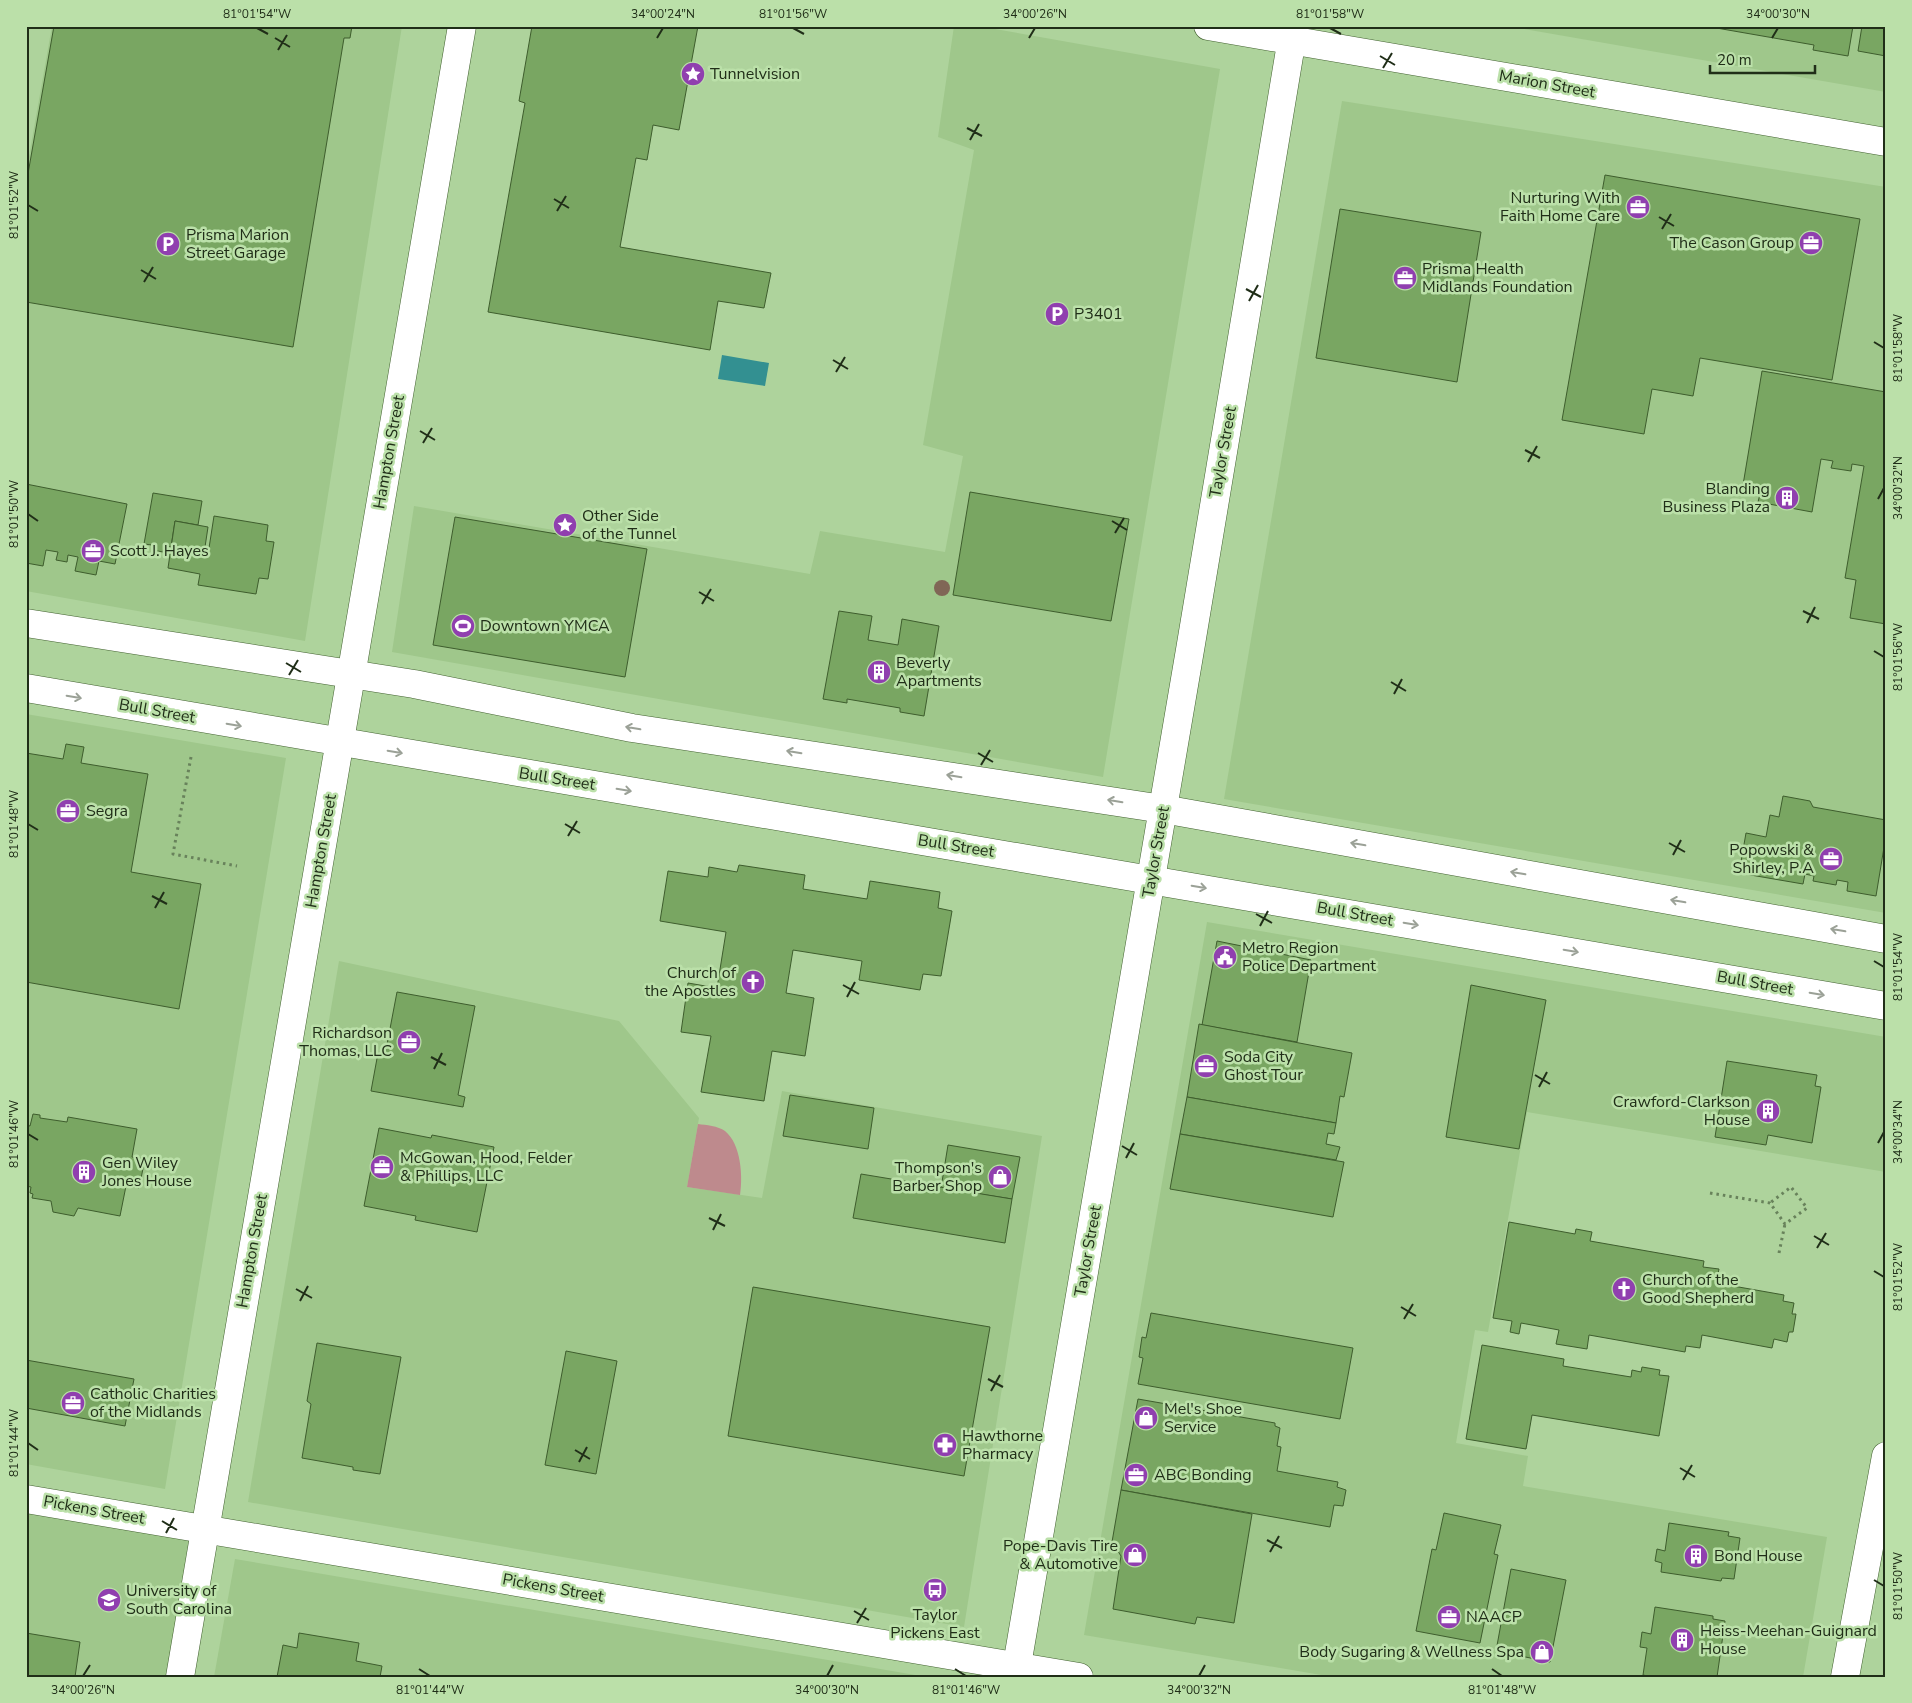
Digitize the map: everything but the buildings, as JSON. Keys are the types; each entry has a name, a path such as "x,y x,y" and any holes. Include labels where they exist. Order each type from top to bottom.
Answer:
{"main road":[{"name":"Hampton Street","path":"180,1677 462,26"},
{"name":"Marion Street","path":"1208,26 1293,33 1886,142"},
{"name":"Taylor Street","path":"1015,1671 1163,809 1293,33"},
{"path":"26,623 414,684 632,728 1163,809 1886,939"},
{"name":"Bull Street","path":"26,688 339,743 1151,878 1886,1006"},
{"path":"1845,1677 1886,1456"},
{"name":"Pickens Street","path":"26,1499 1015,1671 1080,1677"}],"path":[{"path":"191,756 173,854 237,866"},
{"path":"1770,1203 1792,1187 1807,1208 1785,1224 1780,1253"},
{"path":"1710,1193 1770,1203 1785,1224"}],"shaded area":[{"path":"52,26 402,26 305,641 26,591 26,173"},
{"path":"954,26 978,26 1220,69 1103,777 392,652 414,506 810,574 820,531 945,552 963,456 923,445 974,150 938,137"},
{"path":"1507,26 1886,26 1886,92"},
{"path":"1342,101 1886,187 1886,913 1224,799"},
{"path":"26,714 286,758 165,1489 26,1464"},
{"path":"1207,922 1886,1037 1886,1172 1527,1112 1488,1332 1475,1330 1456,1443 1528,1456 1523,1486 1827,1537 1803,1677 1333,1677 1084,1635"},
{"path":"339,961 619,1021 699,1118 687,1187 762,1198 782,1091 1042,1136 964,1627 248,1502"},
{"path":"698,1124 712,1126 725,1131 735,1144 741,1170 740,1195 687,1187"},
{"name":"University of South Carolina","path":"26,1492 205,1523 178,1677 26,1677"},
{"path":"235,1559 927,1677 214,1677"}],"water":[{"path":"722,355 769,363 765,386 718,379"}],"place":[{"name":"Tunnelvision","path":"693,74"},
{"name":"Nurturing With Faith Home Care","path":"1638,207"},
{"name":"The Cason Group","path":"1811,243"},
{"name":"Prisma Marion Street Garage","path":"168,244"},
{"name":"Prisma Health Midlands Foundation","path":"1405,278"},
{"name":"P3401","path":"1057,314"},
{"name":"Blanding Business Plaza","path":"1787,498"},
{"name":"Other Side of the Tunnel","path":"565,525"},
{"name":"Scott J. Hayes","path":"93,551"},
{"name":"Downtown YMCA","path":"463,626"},
{"name":"Beverly Apartments","path":"879,672"},
{"name":"Segra","path":"68,811"},
{"name":"Popowski & Shirley, P.A","path":"1831,859"},
{"name":"Metro Region Police Department","path":"1225,957"},
{"name":"Church of the Apostles","path":"753,982"},
{"name":"Richardson Thomas, LLC","path":"409,1042"},
{"name":"Soda City Ghost Tour","path":"1206,1066"},
{"name":"Crawford-Clarkson House","path":"1768,1111"},
{"name":"McGowan, Hood, Felder & Phillips, LLC","path":"382,1167"},
{"name":"Gen Wiley Jones House","path":"84,1172"},
{"name":"Thompson's Barber Shop","path":"1000,1177"},
{"name":"Church of the Good Shepherd","path":"1624,1289"},
{"name":"Catholic Charities of the Midlands","path":"73,1403"},
{"name":"Mel's Shoe Service","path":"1146,1418"},
{"name":"Hawthorne Pharmacy","path":"945,1445"},
{"name":"ABC Bonding","path":"1136,1475"},
{"name":"Pope-Davis Tire & Automotive","path":"1135,1555"},
{"name":"Bond House","path":"1696,1556"},
{"name":"Taylor Pickens East","path":"935,1590"},
{"name":"University of South Carolina","path":"109,1600"},
{"name":"NAACP","path":"1449,1617"},
{"name":"Heiss-Meehan-Guignard House","path":"1682,1640"},
{"name":"Body Sugaring & Wellness Spa","path":"1542,1652"}]}
